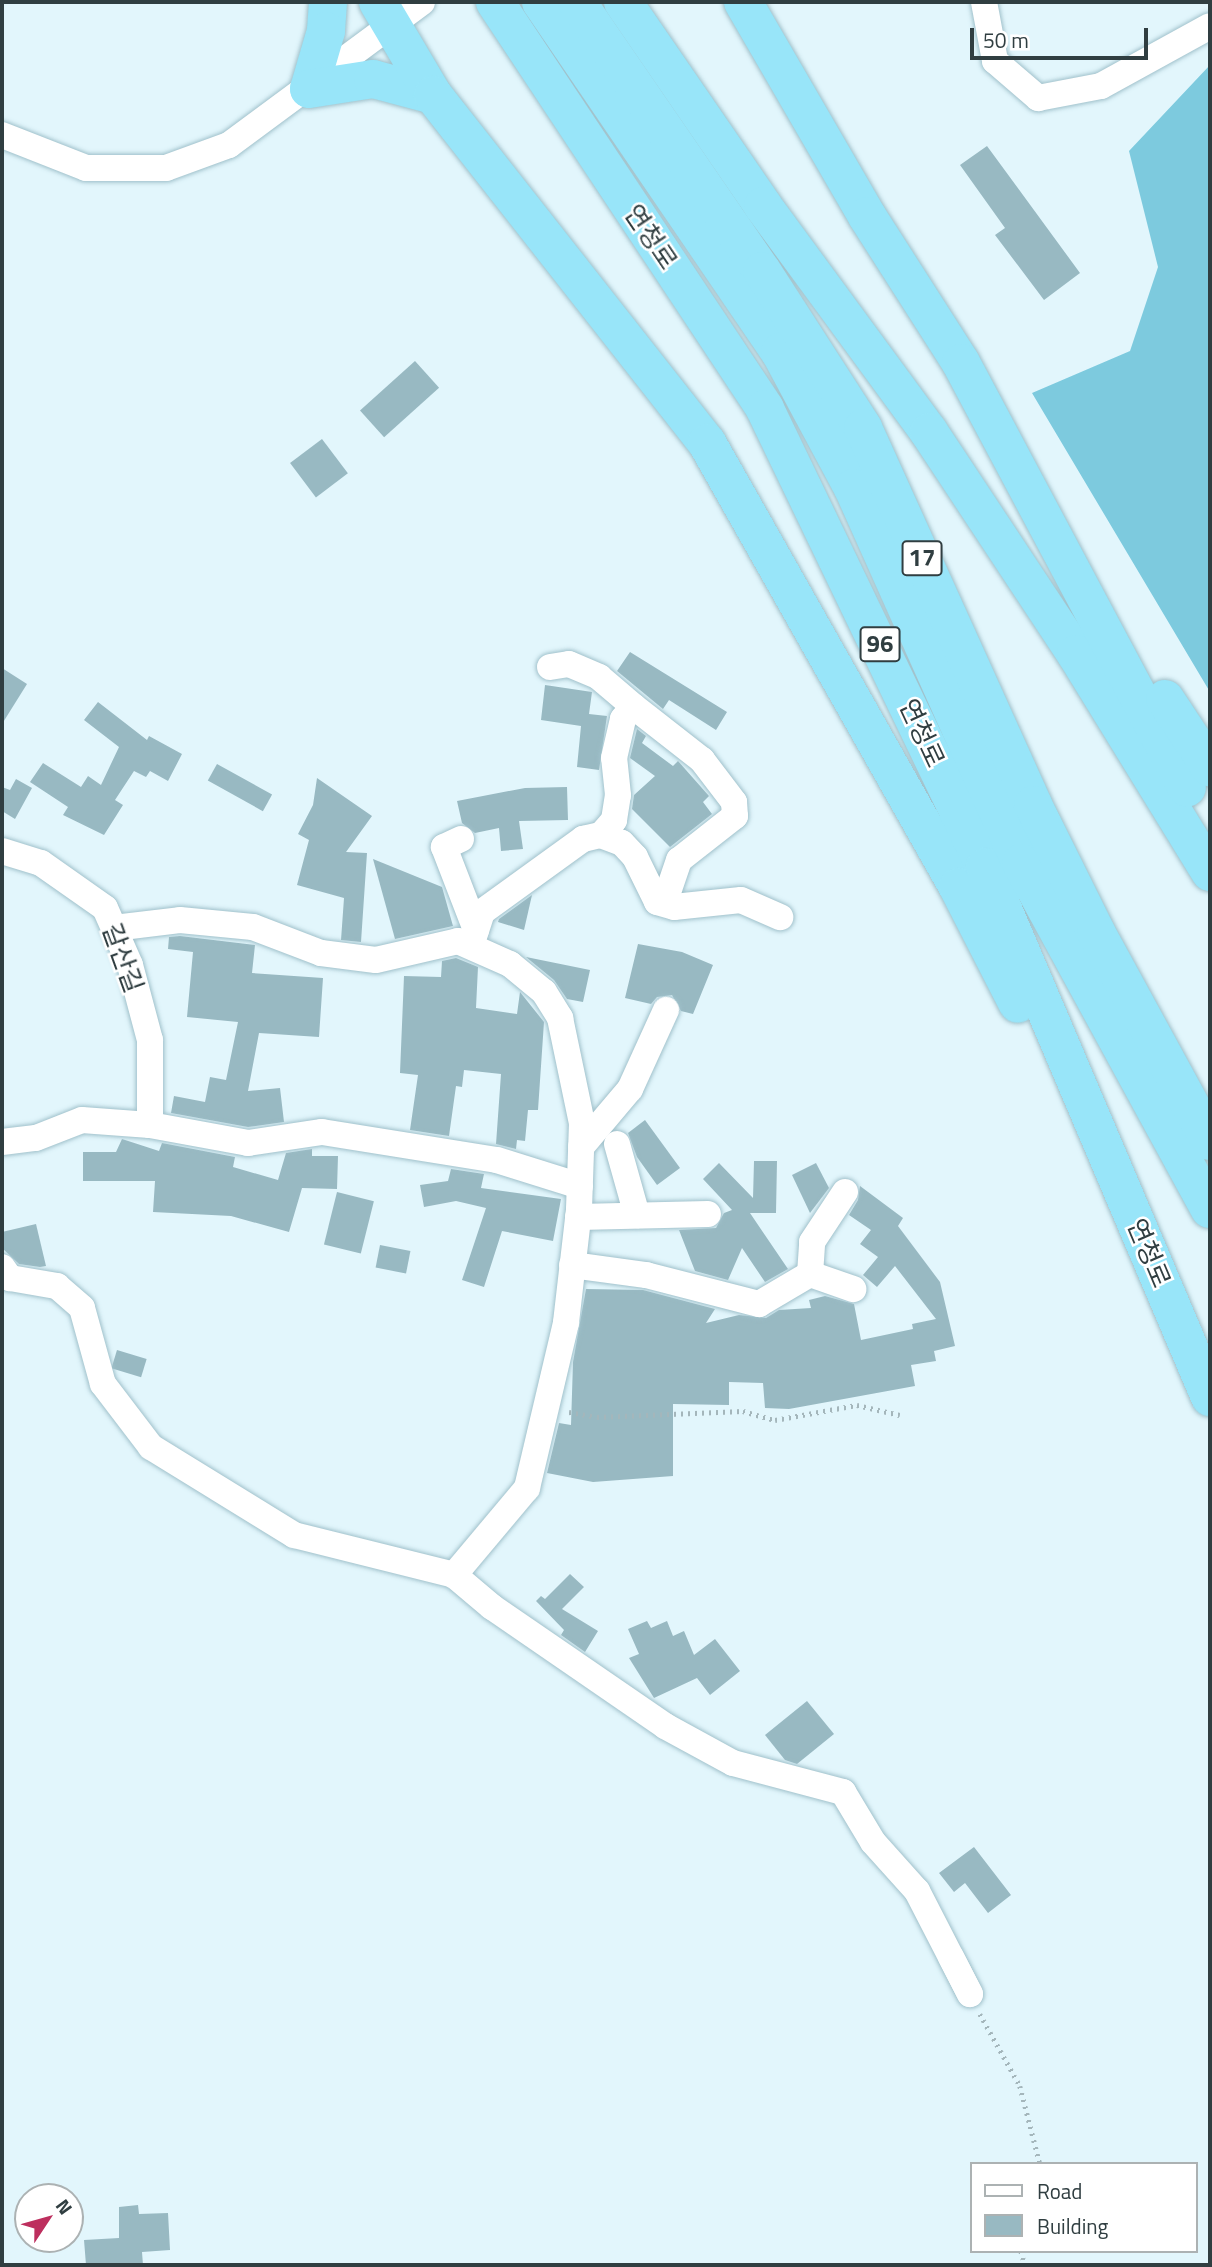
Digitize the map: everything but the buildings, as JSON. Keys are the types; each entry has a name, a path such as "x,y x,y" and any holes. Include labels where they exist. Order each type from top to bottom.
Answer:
{"highway":[{"path":"328,2 326,31 309,89 373,79 433,95"},
{"name":"연청로","path":"495,2 765,409 985,867 1210,1397"},
{"path":"624,2 763,206 929,432 1076,654 1210,872"},
{"path":"743,2 867,216 961,363 1061,545 1210,834"},
{"path":"397,9 433,95 707,443 958,887 1166,1292"},
{"name":"연청로","path":"564,9 762,271 863,428 1033,805 1096,932 1210,1141"},
{"name":"연청로","path":"564,9 780,352 853,488 1021,863 1210,1209"},
{"path":"1061,545 1210,766"}],"street":[{"path":"984,2 995,61 1038,98 1101,86 1210,26"},
{"path":"3,135 86,168 166,168 229,145 309,89 397,9"},
{"path":"550,667 569,663 599,677 702,760 734,802 735,816 679,860 664,904"},
{"path":"474,938 482,912 583,839 601,835 614,820 618,795 614,758 623,719 633,706"},
{"path":"601,835 629,850 657,902 674,907 741,900 780,917"},
{"path":"454,1575 527,1488 566,1323 578,1217 582,1123 560,1018 544,992 474,938 444,847 461,838"},
{"name":"갈산길","path":"2,851 41,863 105,908 130,965 149,1040 150,1125"},
{"path":"114,928 180,920 253,927 321,953 376,960 474,938"},
{"path":"581,1147 630,1089 666,1010"},
{"path":"2,1142 36,1138 82,1120 150,1125 248,1143 322,1132 497,1160 580,1186"},
{"path":"617,1144 637,1215"},
{"path":"810,1274 812,1242 845,1192"},
{"path":"578,1217 708,1214"},
{"path":"572,1265 646,1275 759,1304 810,1274 853,1289"},
{"path":"2,1267 10,1278 57,1286 82,1308 103,1384 151,1447 295,1535 454,1575 492,1607 676,1732 733,1763 843,1792 873,1842 917,1891 970,1994"},
{"path":"951,1957 970,1994"}],"path":[{"path":"547,1408 597,1417 743,1411 775,1420 858,1405 900,1415"},
{"path":"970,1994 1020,2086 1039,2162"}],"shaded area":[{"path":"1210,65 1210,692 1032,393 1130,351 1158,267 1129,151"}]}
